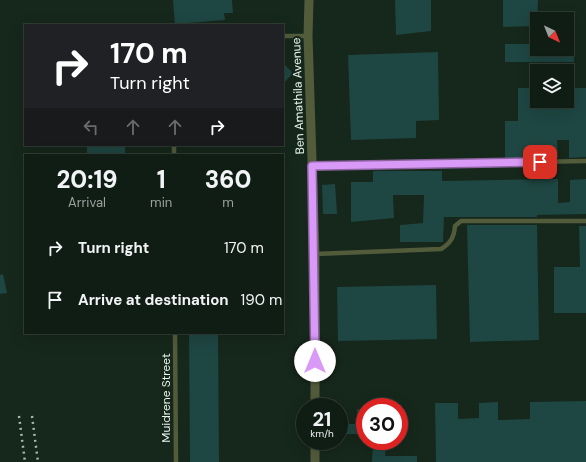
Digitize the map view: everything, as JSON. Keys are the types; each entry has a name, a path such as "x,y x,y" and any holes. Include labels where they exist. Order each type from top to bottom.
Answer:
{"street":[{"name":"Ben Amathila Avenue","path":"309,0 308,36 315,254 315,398"},
{"path":"315,450 315,462"}],"lane":[{"path":"284,36 308,36"},
{"path":"312,166 586,161"},
{"path":"315,254 441,249 448,244 454,236 455,226 461,221 586,221"},
{"name":"Muidrene Street","path":"176,334 176,462"}],"building":[{"path":"173,0 232,0 233,13 224,13 225,20 175,24"},
{"path":"395,0 431,0 431,31 396,35"},
{"path":"503,0 538,0 538,12 530,12 530,26 503,27"},
{"path":"505,44 530,44 530,56 574,56 574,62 505,62"},
{"path":"438,52 439,120 416,121 416,138 351,140 348,55"},
{"path":"284,64 293,73 284,83"},
{"path":"518,88 530,88 530,108 574,108 574,88 586,88 586,157 569,158 569,140 557,140 558,158 505,159 505,121 518,121"},
{"path":"87,146 125,146 125,154 87,154"},
{"path":"373,171 442,171 442,181 558,179 558,203 570,202 570,180 586,179 586,214 537,215 537,217 444,217 443,242 400,242 400,225 423,223 424,195 393,195 394,218 351,222 351,182 373,182"},
{"path":"335,184 337,214 323,214 322,185"},
{"path":"467,225 537,225 539,340 470,342"},
{"path":"579,226 586,226 586,313 554,313 554,267 580,267"},
{"path":"3,274 7,293 0,294 0,275"},
{"path":"436,285 437,339 338,341 337,287"},
{"path":"189,334 218,334 219,462 190,462"},
{"path":"586,401 586,462 436,462 435,403 458,403 458,419 479,418 479,403 498,402 498,420 530,419 530,402"},
{"path":"348,424 356,424 356,434 348,434"},
{"path":"373,450 386,450 385,456 417,456 417,462 372,462"}],"railway":[{"path":"19,416 25,462"},
{"path":"32,416 38,462"}],"route":[{"path":"315,361 315,254 312,166 540,162"}]}
